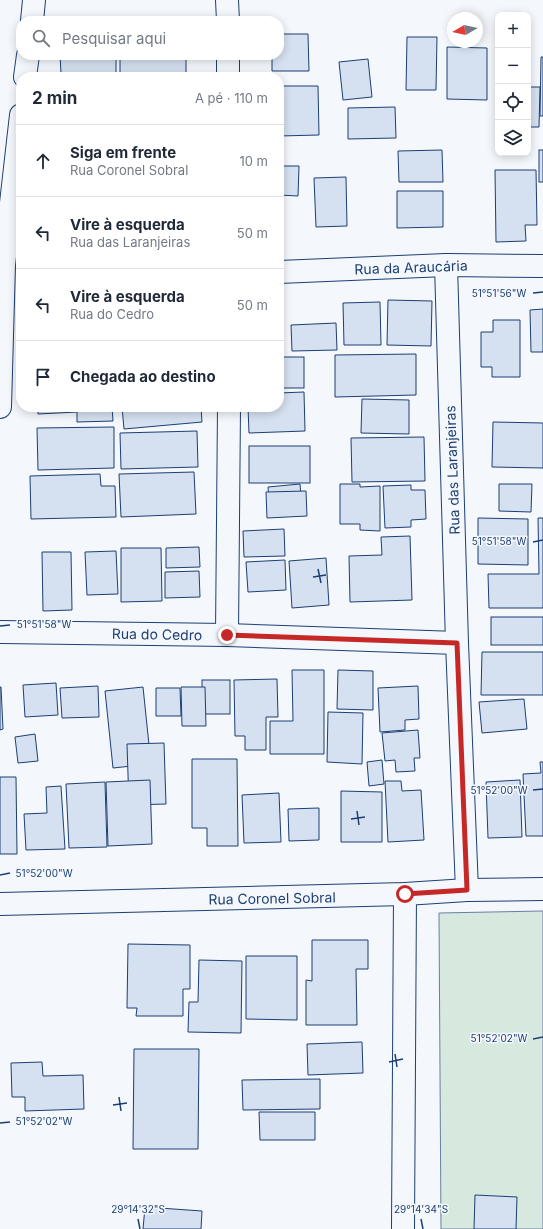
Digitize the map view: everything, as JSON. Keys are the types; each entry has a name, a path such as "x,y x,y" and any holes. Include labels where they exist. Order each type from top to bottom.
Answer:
{"street":[{"path":"32,16 34,0"},
{"path":"227,0 228,16"},
{"path":"26,72 27,60"},
{"path":"228,60 228,72"},
{"path":"0,407 8,265 16,173"},
{"name":"Rua da Araucária","path":"284,272 446,265 543,266"},
{"name":"Rua das Laranjeiras","path":"446,265 457,643 467,890"},
{"path":"227,635 229,412"},
{"name":"Rua do Cedro","path":"0,632 227,635 457,643"},
{"name":"Rua Coronel Sobral","path":"0,904 543,889"},
{"path":"403,1229 405,894"}],"shaded area":[{"path":"543,911 543,1229 441,1229 439,913"}],"building":[{"path":"284,34 308,34 309,71 272,71 272,60 284,60"},
{"path":"407,37 437,37 436,90 406,90"},
{"path":"447,48 487,48 487,100 447,99"},
{"path":"541,57 543,57 543,116 540,116"},
{"path":"368,59 372,97 343,100 339,62"},
{"path":"60,60 116,60 116,72 61,72"},
{"path":"120,60 186,60 186,72 120,72"},
{"path":"284,86 318,86 319,135 284,136"},
{"path":"531,87 540,87 539,127 531,127"},
{"path":"395,107 396,138 348,139 348,108"},
{"path":"442,150 443,182 399,182 398,151"},
{"path":"539,150 543,150 543,182 539,182"},
{"path":"284,166 299,166 298,196 284,195"},
{"path":"495,170 536,170 537,225 525,225 526,241 496,242"},
{"path":"346,177 347,226 316,227 314,178"},
{"path":"397,191 443,191 443,227 397,228"},
{"path":"388,300 432,301 431,346 387,345"},
{"path":"380,302 381,345 344,345 343,303"},
{"path":"543,309 543,352 531,352 530,310"},
{"path":"493,320 520,320 520,377 492,377 492,367 481,367 481,332 493,332"},
{"path":"336,323 337,350 292,351 291,325"},
{"path":"416,354 416,395 335,397 335,355"},
{"path":"284,357 304,357 304,388 284,388"},
{"path":"304,392 305,431 249,433 248,412 284,412 284,393"},
{"path":"362,399 409,400 409,434 361,433"},
{"path":"38,412 77,412 38,414"},
{"path":"77,412 112,412 113,421 77,422"},
{"path":"122,412 201,412 202,422 124,429"},
{"path":"493,422 543,423 543,468 492,467"},
{"path":"114,427 114,468 38,470 37,428"},
{"path":"197,431 198,467 121,469 120,433"},
{"path":"424,437 425,481 352,482 351,438"},
{"path":"249,446 310,446 310,483 249,483"},
{"path":"194,472 196,514 121,517 119,474"},
{"path":"100,474 101,486 115,486 116,517 31,519 30,476"},
{"path":"300,484 302,509 270,512 268,487"},
{"path":"340,484 360,484 360,487 380,486 380,531 360,530 360,524 340,524"},
{"path":"499,484 532,484 531,512 499,511"},
{"path":"411,485 411,490 425,490 426,519 411,520 411,527 385,528 383,486"},
{"path":"306,491 307,516 267,518 266,492"},
{"path":"478,518 528,519 528,565 478,564"},
{"path":"538,518 543,518 543,608 489,608 488,574 539,574"},
{"path":"284,529 285,556 244,557 243,531"},
{"path":"410,536 412,600 350,602 349,556 382,555 381,537"},
{"path":"199,547 200,567 166,568 166,548"},
{"path":"121,548 161,548 162,601 121,602"},
{"path":"116,551 118,594 87,595 85,552"},
{"path":"42,552 71,552 72,610 43,611"},
{"path":"326,558 329,605 292,608 289,561"},
{"path":"285,560 286,590 248,592 246,562"},
{"path":"199,571 200,597 165,598 165,572"},
{"path":"491,617 543,617 543,645 491,645"},
{"path":"482,652 543,652 543,695 481,695"},
{"path":"292,670 324,670 324,754 270,754 270,721 293,721"},
{"path":"338,670 373,671 373,710 337,709"},
{"path":"277,679 278,717 266,717 266,750 245,750 245,736 235,736 234,680"},
{"path":"202,680 230,680 230,714 202,714"},
{"path":"56,683 58,715 25,717 23,685"},
{"path":"98,686 99,717 62,718 60,688"},
{"path":"418,686 419,719 405,720 405,730 380,732 378,688"},
{"path":"0,687 3,729 0,730"},
{"path":"143,687 151,764 113,768 105,691"},
{"path":"181,687 205,687 206,726 182,726"},
{"path":"156,688 180,688 181,716 156,716"},
{"path":"524,699 527,729 482,733 479,702"},
{"path":"328,712 363,713 362,764 327,762"},
{"path":"418,730 420,758 414,758 415,771 396,772 395,760 385,761 382,733"},
{"path":"35,734 38,761 18,763 15,737"},
{"path":"164,743 166,804 129,805 127,744"},
{"path":"192,759 237,759 238,846 207,846 207,828 192,828"},
{"path":"382,760 384,784 369,786 367,762"},
{"path":"540,762 543,762 543,836 526,836 523,774 541,773"},
{"path":"0,777 16,777 17,854 0,854"},
{"path":"150,780 152,844 108,846 106,782"},
{"path":"520,780 522,837 488,838 486,782"},
{"path":"385,781 401,781 402,791 421,790 424,840 388,842"},
{"path":"105,782 107,847 69,848 66,784"},
{"path":"61,786 65,849 26,850 24,814 47,813 46,787"},
{"path":"341,791 382,792 382,842 341,842"},
{"path":"279,793 281,842 244,843 242,795"},
{"path":"319,808 319,840 289,841 288,809"},
{"path":"312,940 368,940 368,969 356,969 357,1025 306,1025 306,980 312,981"},
{"path":"128,944 190,945 190,989 183,989 183,1016 136,1016 137,1008 127,1008"},
{"path":"246,956 297,956 297,1020 246,1019"},
{"path":"199,960 242,961 241,1033 188,1032 189,1002 198,1002"},
{"path":"362,1042 363,1073 308,1075 307,1044"},
{"path":"134,1049 199,1049 198,1149 133,1149"},
{"path":"42,1062 43,1076 83,1075 84,1109 25,1111 25,1097 12,1097 11,1063"},
{"path":"320,1079 320,1109 243,1110 242,1080"},
{"path":"259,1112 315,1112 315,1140 260,1140"},
{"path":"475,1195 517,1197 516,1229 474,1229"},
{"path":"145,1207 202,1211 201,1229 143,1229"}],"route":[{"path":"227,635 457,643 467,890 405,894"}]}
